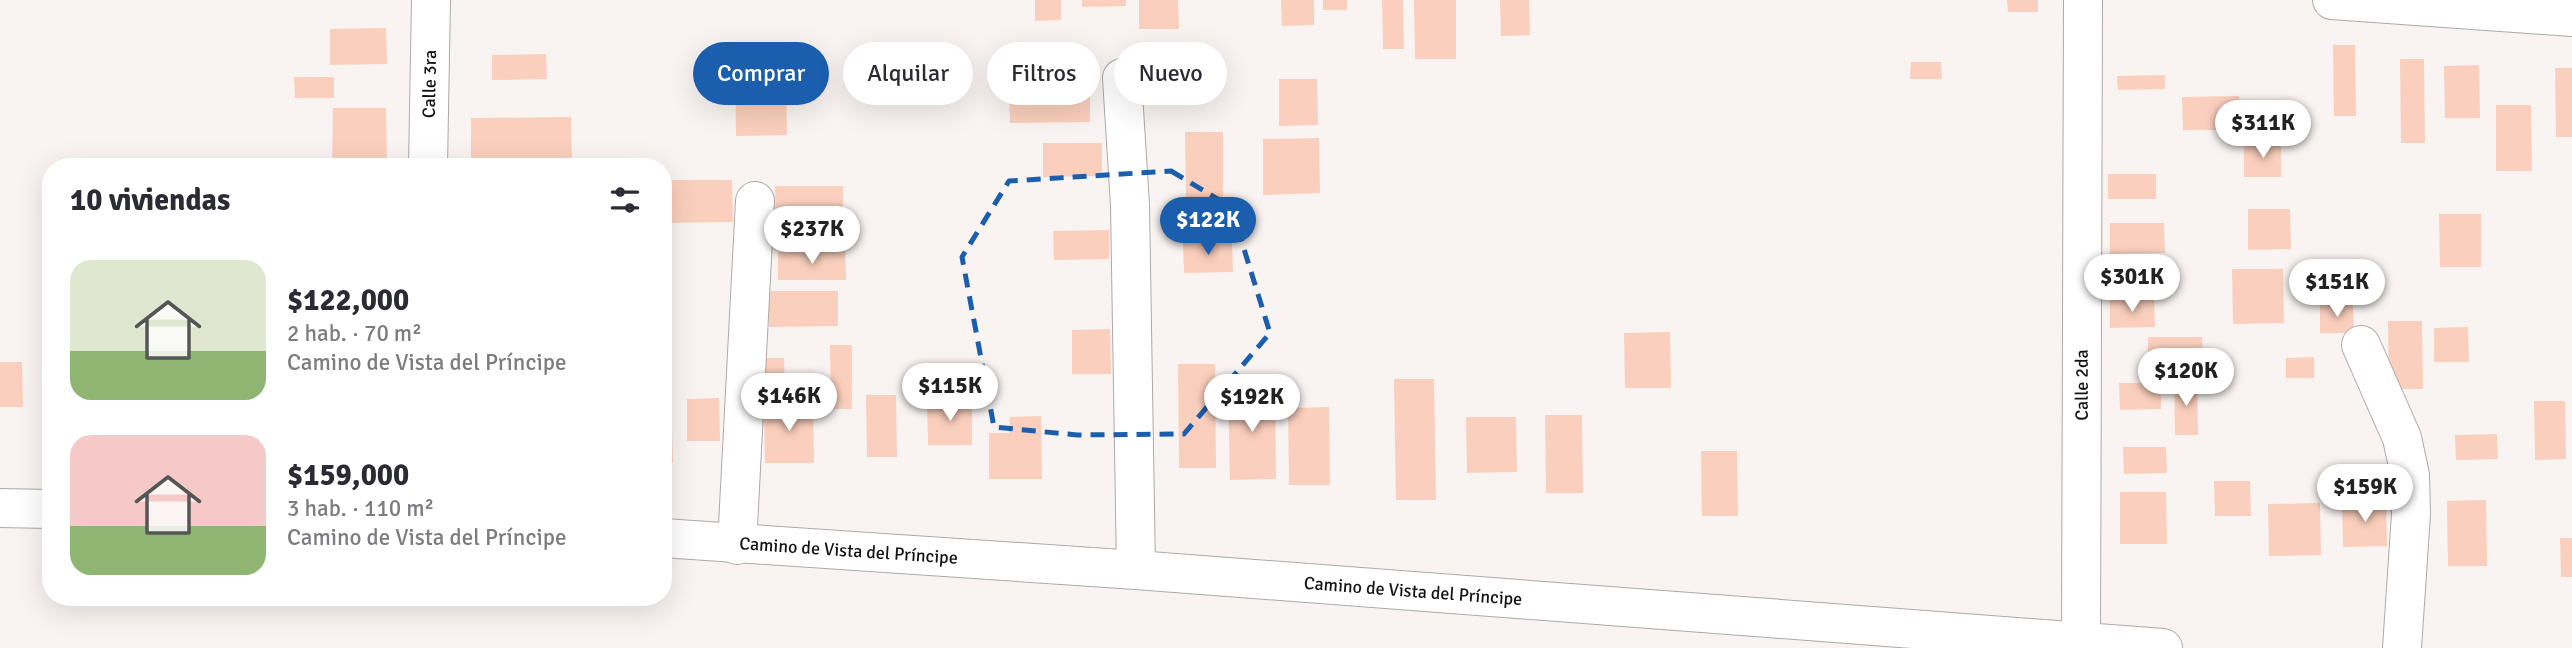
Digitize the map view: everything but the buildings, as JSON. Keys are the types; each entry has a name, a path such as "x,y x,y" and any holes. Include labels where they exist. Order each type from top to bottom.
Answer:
{"street":[{"name":"Calle 3ra","path":"428,158 431,0"},
{"name":"Calle 2da","path":"2081,642 2082,0"},
{"path":"2332,0 2572,17"},
{"path":"1124,105 1130,205 1136,570"},
{"path":"737,545 755,201"},
{"path":"2361,345 2402,438 2410,475 2411,514 2402,648"},
{"path":"0,508 42,509"},
{"name":"Camino de Vista del Príncipe","path":"672,539 1136,570 2163,648"}],"highlighted area":[{"path":"1171,171 1231,207 1270,333 1184,434 1077,435 994,427 962,257 1009,181"}]}
